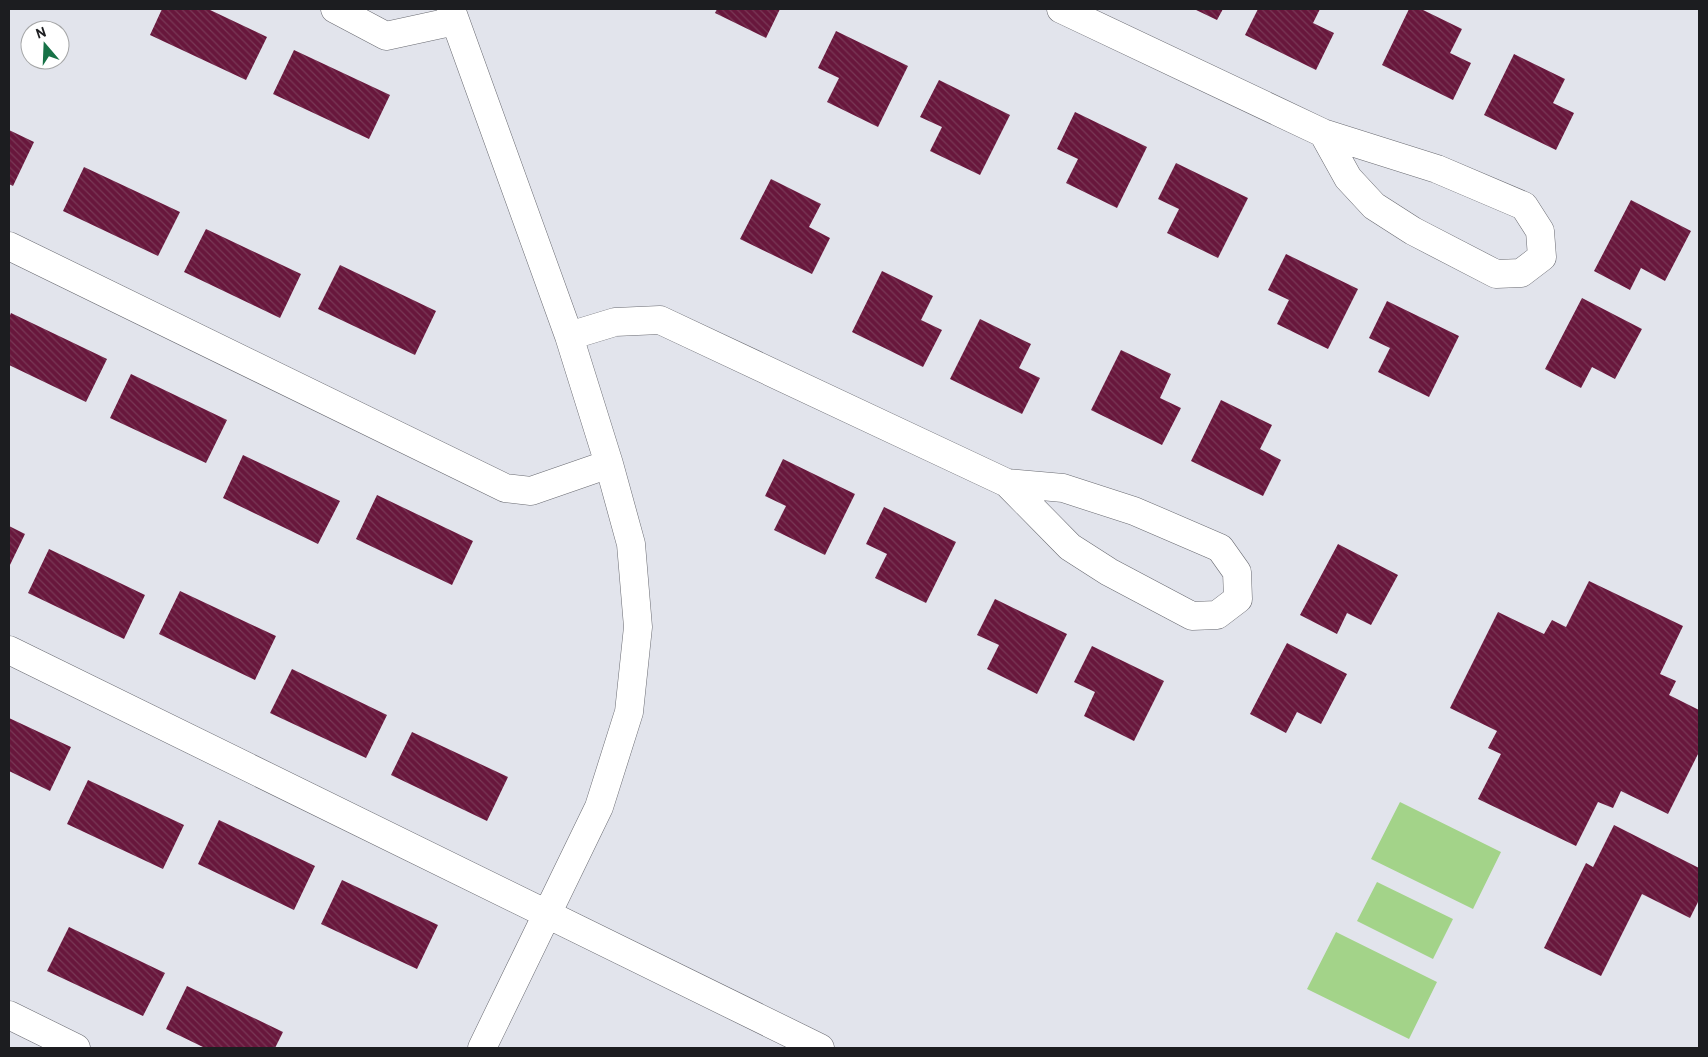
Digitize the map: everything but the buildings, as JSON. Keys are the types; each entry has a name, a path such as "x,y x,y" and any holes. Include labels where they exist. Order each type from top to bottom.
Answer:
{"street":[{"path":"335,9 386,36 453,15 569,336 609,464 631,544 638,627 629,712 599,807 482,1048"},
{"path":"1061,9 1323,133 1437,169 1524,206 1540,231 1542,257 1521,273 1496,274 1413,231 1374,206 1348,178 1323,133"},
{"path":"9,246 505,488 531,491 609,464"},
{"path":"569,336 615,322 660,320 1007,483 1063,488 1134,511 1220,548 1237,572 1238,599 1217,615 1192,616 1109,572 1070,547 1007,483"},
{"path":"9,650 820,1048"},
{"path":"9,1015 76,1048"}],"green space":[{"path":"1400,802 1501,852 1473,909 1371,859"},
{"path":"1377,882 1453,919 1433,959 1357,921"},
{"path":"1336,932 1437,982 1409,1039 1307,989"}]}
